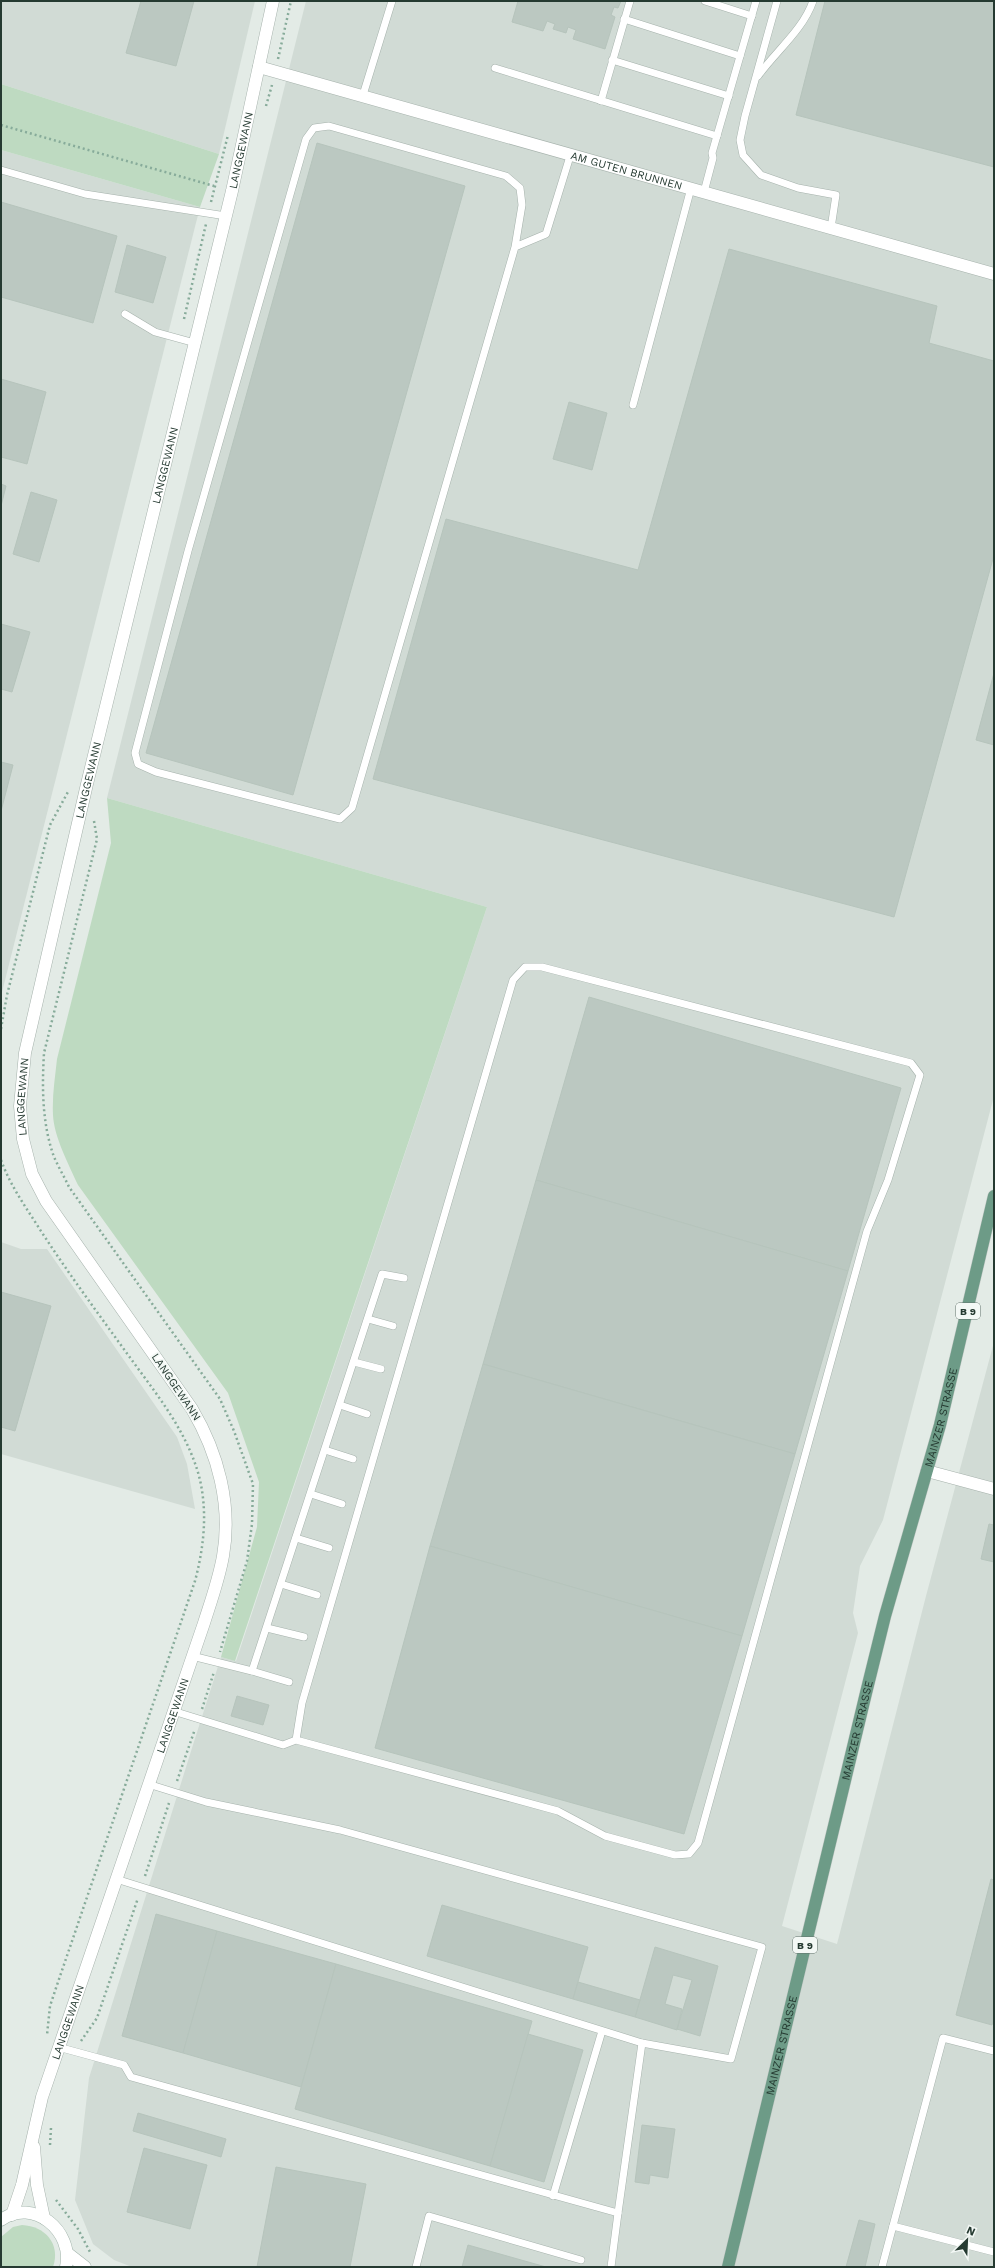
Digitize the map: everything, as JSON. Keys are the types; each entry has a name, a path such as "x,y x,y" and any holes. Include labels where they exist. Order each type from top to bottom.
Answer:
{"main road":[{"name":"MAINZER STRASSE","path":"728,2267 874,1662 928,1471 955,1364 994,1196"}],"street":[{"name":"LANGGEWANN","path":"6,2218 22,2185 42,2097 58,2046 218,1579 223,1554 225,1508 215,1458 205,1431 192,1409 46,1202 32,1174 23,1139 20,1106 25,1053 66,876 232,191 273,1"},
{"name":"AM GUTEN BRUNNEN","path":"259,67 571,153 994,274"},
{"path":"928,1471 994,1489"},
{"name":"LANGGEWANN","path":"34,2134 37,2186 44,2218"},
{"path":"6,2218 23,2213 44,2218 61,2232 68,2253 66,2267"},
{"path":"68,2253 86,2267"}],"lane":[{"path":"363,95 392,1"},
{"path":"601,101 630,1"},
{"path":"705,1 752,16"},
{"path":"704,192 717,136 756,1"},
{"path":"776,1 740,140 743,154 761,175 798,188 836,195 831,228"},
{"path":"756,80 771,58 788,40 810,11 813,1"},
{"path":"624,19 740,56"},
{"path":"612,60 729,96"},
{"path":"495,68 717,136"},
{"path":"329,126 506,176 520,188 522,205 515,247 352,808 340,819 171,776 138,764 135,753 184,566 306,138 314,128 329,126"},
{"path":"515,247 546,234 571,153"},
{"path":"1,170 85,194 226,216"},
{"path":"633,405 691,188"},
{"path":"125,314 155,332 195,342"},
{"path":"173,1712 283,1745 296,1740 558,1811 605,1836 675,1855 689,1854 698,1843 867,1231 888,1180 920,1075 911,1063 542,967 525,967 513,980 302,1703 296,1740"},
{"path":"252,1671 382,1274 404,1278"},
{"path":"368,1319 393,1326"},
{"path":"354,1362 381,1369"},
{"path":"340,1405 367,1414"},
{"path":"325,1450 354,1459"},
{"path":"311,1494 342,1504"},
{"path":"296,1538 329,1548"},
{"path":"281,1584 317,1595"},
{"path":"267,1628 304,1636"},
{"path":"192,1656 289,1682"},
{"path":"116,1879 602,2031 642,2042 731,2059 762,1947 340,1830 206,1802 148,1784"},
{"path":"553,2196 602,2031"},
{"path":"882,2267 943,2038 994,2051"},
{"path":"611,2267 642,2042"},
{"path":"58,2046 124,2065 132,2077 618,2213"},
{"path":"416,2267 429,2216 581,2260"},
{"path":"893,2226 994,2252"}],"path":[{"path":"266,107 276,72 291,1"},
{"path":"1,125 232,191"},
{"path":"180,339 214,186 230,127"},
{"path":"1,1029 7,995 50,825 68,796 70,788"},
{"path":"75,2052 97,2018 217,1662 247,1560 252,1524 253,1484 234,1431 220,1399 69,1187 53,1153 45,1115 43,1083 44,1053 97,840 94,817"},
{"path":"1,1160 8,1179 56,1254 166,1408 184,1437 199,1476 204,1513 201,1557 195,1581 50,2006 46,2038"},
{"path":"50,2150 52,2122"},
{"path":"54,2195 65,2213 78,2229 85,2244 94,2256"}],"shaded area":[{"path":"1,1 255,1 219,154 1,84"},
{"path":"306,1 994,1 994,1096 883,1520 860,1566 853,1613 858,1633 782,1926 837,1944 926,1596 994,1342 994,2267 132,2267 114,2260 93,2244 75,2200 89,2078 192,1748 221,1657 236,1661 487,907 107,798"},
{"path":"1,150 200,207 1,996"},
{"path":"1,1242 21,1249 47,1249 177,1437 187,1464 195,1509 1,1454"}],"green space":[{"path":"1,84 219,154 200,207 1,150"},
{"path":"107,798 487,907 235,1661 221,1657 257,1527 259,1482 228,1393 78,1185 62,1151 54,1124 53,1101 57,1059 111,843"},
{"path":"22,2225 38,2229 49,2238 55,2251 53,2267 1,2267 1,2237 13,2227"}],"building":[{"path":"141,1 194,1 176,66 126,53"},
{"path":"518,1 621,1 618,8 614,7 611,15 615,17 605,49 573,39 576,30 568,27 566,33 553,29 555,24 547,21 543,31 512,22"},
{"path":"825,1 994,1 994,167 796,115"},
{"path":"317,143 465,186 293,795 146,753"},
{"path":"1,202 117,236 93,323 1,297"},
{"path":"127,245 166,257 153,303 115,292"},
{"path":"729,249 937,306 929,343 994,361 994,555 894,917 373,779 446,519 638,570"},
{"path":"1,379 46,392 27,464 1,457"},
{"path":"569,402 607,413 592,470 553,459"},
{"path":"1,484 6,486 1,506"},
{"path":"31,492 57,500 39,562 13,554"},
{"path":"1,624 30,632 12,692 1,689"},
{"path":"994,673 994,745 976,740"},
{"path":"1,762 13,765 1,811"},
{"path":"589,997 901,1088 848,1271 536,1180"},
{"path":"536,1180 848,1271 795,1454 483,1364"},
{"path":"1,1292 51,1306 15,1431 1,1427"},
{"path":"483,1364 795,1454 742,1636 430,1546"},
{"path":"989,1524 994,1525 994,1562 981,1559"},
{"path":"430,1546 742,1636 684,1834 375,1748"},
{"path":"237,1696 269,1705 263,1725 231,1716"},
{"path":"991,1879 994,1880 994,2018 992,2025 956,2015"},
{"path":"442,1905 588,1947 573,1999 427,1956"},
{"path":"156,1914 217,1931 183,2053 122,2036"},
{"path":"217,1931 336,1964 301,2087 183,2053"},
{"path":"655,1947 718,1966 700,2036 635,2017","holes":["673,1975 692,1980 678,2026 682,2009 665,2004"]},
{"path":"336,1964 532,2021 490,2166 295,2109"},
{"path":"578,1982 640,2000 635,2017 573,1999"},
{"path":"528,2034 583,2050 544,2182 490,2166"},
{"path":"138,2113 226,2139 221,2157 133,2131"},
{"path":"642,2125 675,2129 668,2178 650,2175 649,2184 635,2182"},
{"path":"144,2148 207,2165 190,2229 127,2212"},
{"path":"276,2167 366,2184 350,2267 257,2267"},
{"path":"859,2220 875,2224 865,2267 846,2267"},
{"path":"468,2245 546,2267 462,2267"}]}
